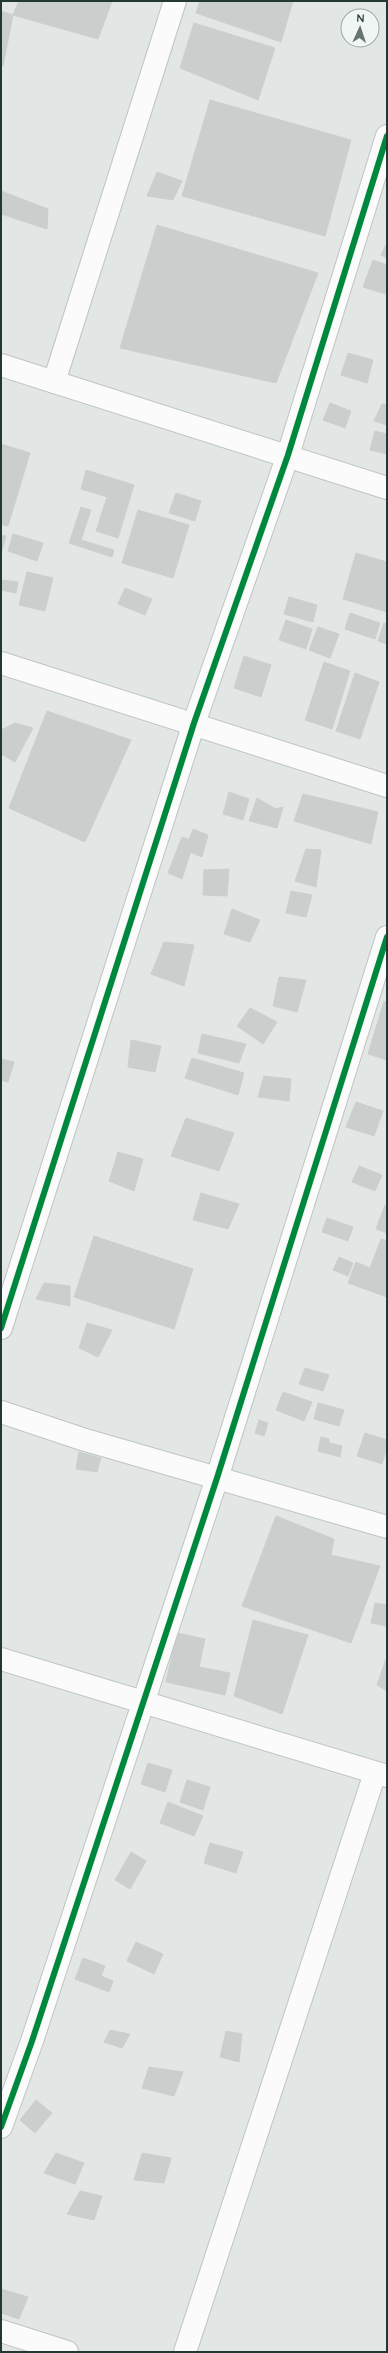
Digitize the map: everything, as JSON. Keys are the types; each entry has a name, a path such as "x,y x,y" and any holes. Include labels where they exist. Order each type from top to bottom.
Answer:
{"street":[{"path":"54,382 175,1"},
{"path":"1,1328 194,723 288,455 387,136"},
{"path":"1,365 288,455 387,488"},
{"path":"1,663 194,723 387,786"},
{"path":"1,2127 32,2041 142,1702 217,1478 387,937"},
{"path":"1,1412 82,1439 387,1527"},
{"path":"1,1659 381,1775 185,2352"},
{"path":"1,2331 68,2352"}],"building":[{"path":"19,1 112,1 98,39 13,15"},
{"path":"200,1 293,1 281,42 196,13"},
{"path":"1,11 13,15 3,66 1,65"},
{"path":"194,23 275,48 258,100 180,68"},
{"path":"210,100 351,140 325,236 182,196"},
{"path":"157,172 182,181 173,200 147,196"},
{"path":"1,191 48,209 47,229 1,214"},
{"path":"157,225 318,273 276,383 120,348"},
{"path":"387,243 387,258 381,255"},
{"path":"373,260 387,265 387,287 385,294 363,287"},
{"path":"348,353 373,360 367,383 341,375"},
{"path":"330,403 351,411 345,428 323,420"},
{"path":"382,404 387,404 387,425 374,421"},
{"path":"375,431 387,434 387,454 370,450"},
{"path":"1,444 30,453 8,526 1,524"},
{"path":"86,470 134,485 118,538 96,531 107,497 81,489"},
{"path":"176,493 201,501 195,521 169,513"},
{"path":"81,507 91,510 81,540 114,550 112,557 69,543"},
{"path":"138,510 189,525 173,578 122,563"},
{"path":"13,534 43,543 37,561 8,551"},
{"path":"1,535 6,536 1,553"},
{"path":"356,553 387,562 387,612 343,599"},
{"path":"27,572 53,578 45,611 19,605"},
{"path":"1,580 18,582 16,593 1,590"},
{"path":"125,588 152,599 145,615 118,604"},
{"path":"289,597 317,605 313,622 284,614"},
{"path":"350,613 380,623 375,639 345,629"},
{"path":"286,620 312,629 306,649 279,640"},
{"path":"384,623 387,624 387,644 378,641"},
{"path":"318,627 339,634 330,658 309,650"},
{"path":"244,656 271,665 261,697 234,688"},
{"path":"324,662 350,671 332,729 305,720"},
{"path":"355,673 379,682 360,739 336,731"},
{"path":"47,711 131,740 85,842 9,808"},
{"path":"15,723 33,728 15,762 1,754 1,730"},
{"path":"229,792 249,799 243,820 223,814"},
{"path":"303,794 378,812 371,844 294,821"},
{"path":"257,798 276,809 283,807 277,828 249,821"},
{"path":"193,829 208,835 202,857 185,850"},
{"path":"182,837 194,841 182,879 168,873"},
{"path":"306,849 321,850 316,887 295,881"},
{"path":"229,869 227,896 203,895 204,870"},
{"path":"291,891 312,895 306,917 286,913"},
{"path":"232,909 260,920 250,942 224,934"},
{"path":"164,942 194,945 184,986 151,974"},
{"path":"279,977 306,980 297,1012 273,1006"},
{"path":"384,1001 387,1002 387,1060 368,1054"},
{"path":"250,1008 277,1022 263,1044 237,1026"},
{"path":"202,1034 246,1044 239,1063 198,1053"},
{"path":"131,1040 161,1046 155,1072 128,1067"},
{"path":"192,1058 244,1073 238,1095 185,1078"},
{"path":"1,1059 14,1062 8,1082 1,1080"},
{"path":"264,1076 291,1079 289,1101 258,1097"},
{"path":"356,1102 383,1111 374,1136 346,1127"},
{"path":"186,1118 234,1133 219,1171 171,1156"},
{"path":"118,1152 143,1159 134,1191 109,1181"},
{"path":"359,1166 382,1175 375,1191 352,1182"},
{"path":"201,1193 239,1204 228,1229 193,1220"},
{"path":"385,1205 387,1206 387,1233 376,1229"},
{"path":"327,1218 353,1227 348,1241 322,1232"},
{"path":"94,1236 193,1269 174,1329 74,1297"},
{"path":"381,1239 387,1241 387,1297 348,1283 356,1262 370,1268"},
{"path":"339,1257 353,1263 348,1276 333,1270"},
{"path":"44,1283 70,1286 70,1306 36,1299"},
{"path":"87,1323 112,1330 98,1357 79,1348"},
{"path":"305,1368 329,1375 323,1391 299,1384"},
{"path":"283,1392 312,1402 304,1421 276,1410"},
{"path":"318,1403 344,1410 339,1426 314,1419"},
{"path":"259,1420 268,1423 264,1436 255,1433"},
{"path":"365,1433 387,1440 387,1448 382,1464 357,1456"},
{"path":"321,1437 329,1439 329,1443 342,1446 340,1457 318,1451"},
{"path":"79,1452 101,1458 97,1472 76,1469"},
{"path":"276,1516 334,1539 331,1555 380,1566 351,1643 242,1606"},
{"path":"375,1603 387,1605 387,1626 371,1623"},
{"path":"253,1620 308,1635 282,1714 234,1696"},
{"path":"177,1633 205,1639 199,1667 230,1673 225,1695 166,1682"},
{"path":"387,1659 387,1691 377,1685"},
{"path":"148,1763 172,1770 165,1792 141,1784"},
{"path":"187,1780 210,1787 203,1810 180,1802"},
{"path":"168,1802 203,1816 194,1836 160,1823"},
{"path":"210,1843 243,1852 236,1873 204,1863"},
{"path":"131,1852 146,1861 130,1889 115,1880"},
{"path":"136,1942 163,1954 154,1974 127,1961"},
{"path":"83,1958 105,1966 101,1976 113,1981 109,1992 75,1979"},
{"path":"110,2030 130,2034 122,2048 104,2042"},
{"path":"226,2031 242,2034 239,2062 220,2057"},
{"path":"149,2067 183,2072 174,2096 142,2088"},
{"path":"36,2100 52,2113 35,2133 20,2120"},
{"path":"56,2153 84,2163 75,2184 44,2173"},
{"path":"142,2153 171,2158 164,2183 134,2180"},
{"path":"80,2191 102,2196 94,2220 67,2214"},
{"path":"1,2289 28,2297 19,2319 1,2313"}],"cycle path":[{"path":"1,1328 194,723 288,455 387,136"},
{"path":"1,2127 32,2041 217,1478 387,937"}]}
